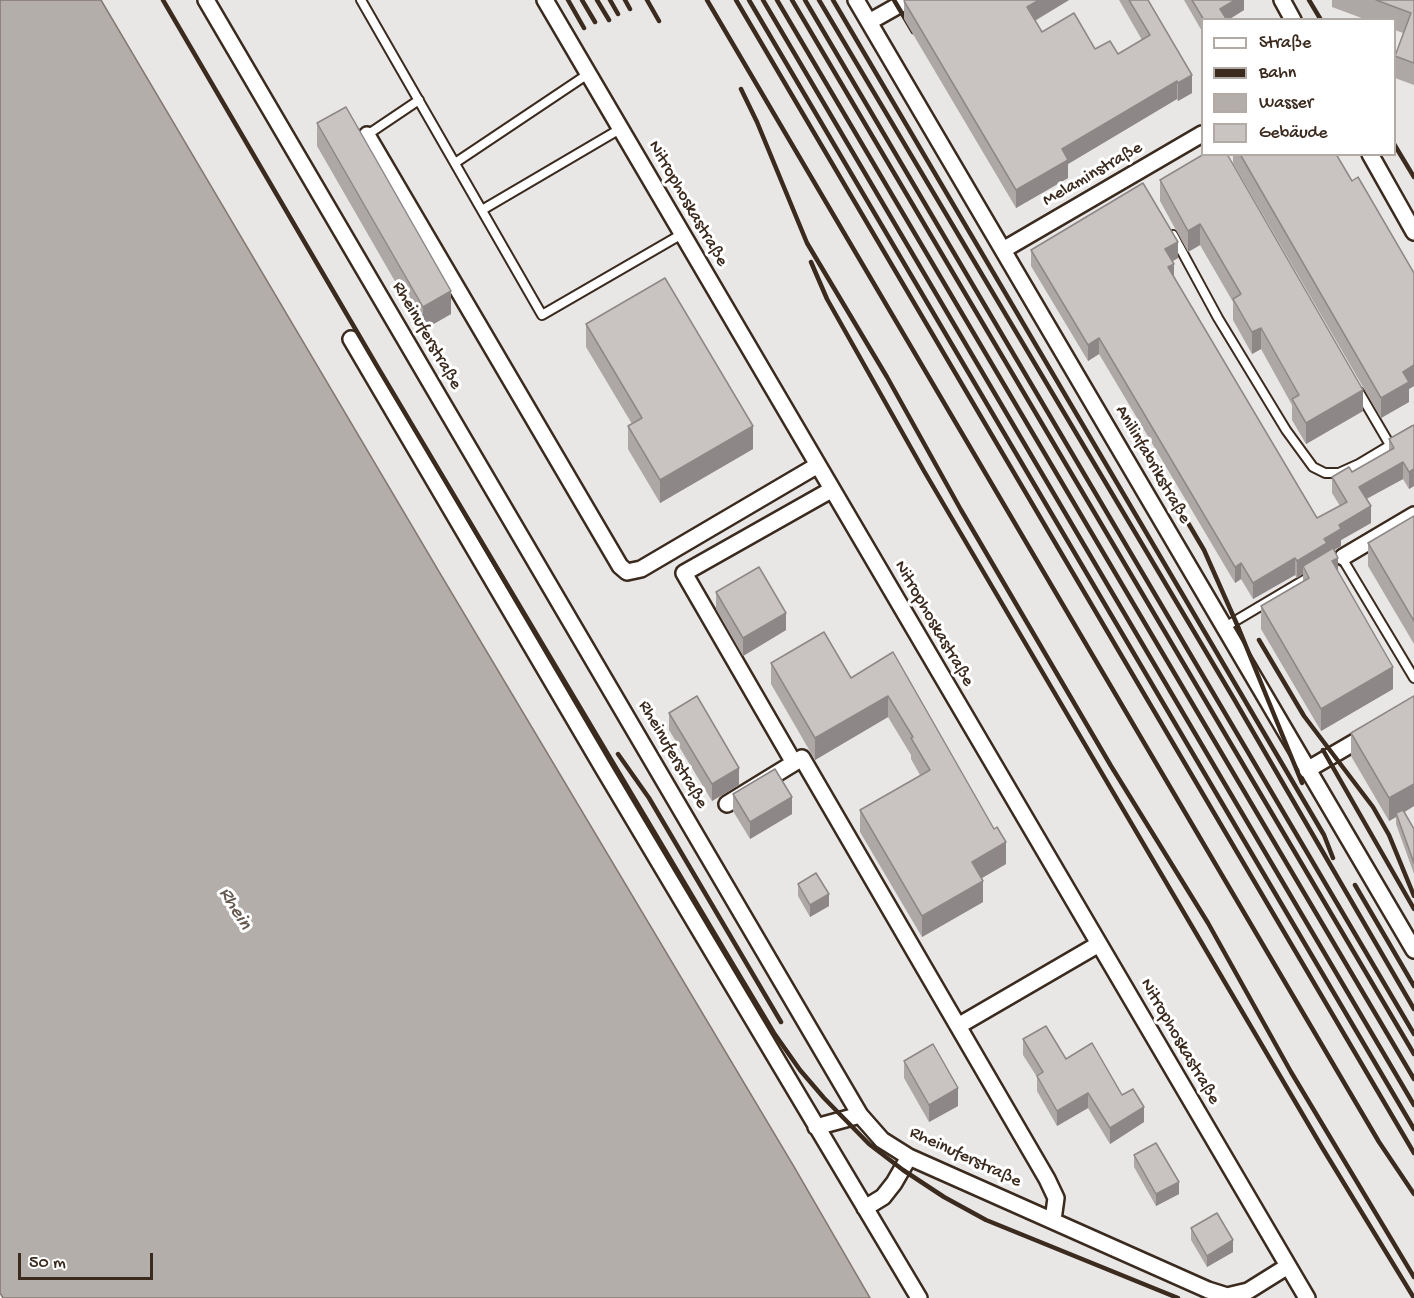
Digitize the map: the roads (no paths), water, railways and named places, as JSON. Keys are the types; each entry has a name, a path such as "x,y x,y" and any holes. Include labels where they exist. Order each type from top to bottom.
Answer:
{"street":[{"name":"Rheinuferstraße","path":"206,0 860,1115 882,1140 909,1157 1208,1290 1227,1296 1248,1291 1288,1266"},
{"name":"Nitrophoskastraße","path":"545,0 1307,1298"},
{"name":"Anilinfabrikstraße","path":"856,0 1414,950"},
{"path":"869,22 908,0"},
{"path":"1282,0 1292,18"},
{"path":"367,135 620,566 627,572 641,569 672,552 818,465"},
{"name":"Melaminstraße","path":"1003,250 1140,178 1201,135"},
{"path":"1371,156 1410,214 1414,232"},
{"path":"351,339 919,1298"},
{"path":"684,573 831,490"},
{"path":"1338,560 1414,515"},
{"path":"672,552 794,764"},
{"path":"1307,770 1384,725"},
{"path":"727,804 802,758 1047,1179 1056,1198 1053,1220"},
{"path":"958,1026 1099,944"},
{"path":"816,1127 860,1115"},
{"path":"865,1208 883,1197 909,1157"}],"lane":[{"path":"361,0 542,315 682,234"},
{"path":"455,163 588,74"},
{"path":"367,135 418,100"},
{"path":"482,210 620,129"},
{"path":"1171,231 1224,327 1286,430 1312,467 1325,473 1339,473 1414,431"},
{"path":"1355,385 1390,445"},
{"path":"1338,560 1414,678"},
{"path":"1225,627 1324,569"}],"water":[{"name":"Rhein","path":"0,0 101,0 870,1298 3,1298 0,1293"}],"railway":[{"path":"163,0 377,366 732,963 774,1033 800,1070 869,1144 944,1197 986,1220 1178,1298"},
{"path":"568,0 584,28"},
{"path":"582,0 595,22"},
{"path":"597,0 609,20"},
{"path":"610,0 618,14"},
{"path":"625,0 630,9"},
{"path":"647,0 659,21"},
{"path":"707,0 1379,1142 1414,1194"},
{"path":"736,0 1414,1153"},
{"path":"749,0 1414,1129"},
{"path":"763,0 1414,1105"},
{"path":"777,0 1414,1079"},
{"path":"792,0 1414,1054"},
{"path":"805,0 1414,1034"},
{"path":"819,0 1234,699 1414,1009"},
{"path":"833,0 1324,835 1333,858"},
{"path":"894,0 913,32"},
{"path":"1309,0 1320,18"},
{"path":"741,89 807,243 887,377 961,510 1111,766 1208,923 1291,1072 1414,1277"},
{"path":"1396,147 1414,177"},
{"path":"811,262 827,299 924,471 1323,1149 1414,1298"},
{"path":"1128,421 1204,550 1302,783"},
{"path":"1259,640 1304,716 1373,807 1389,835 1414,896"},
{"path":"1323,750 1414,909"},
{"path":"618,754 649,798 781,1022"},
{"path":"1355,885 1414,986"}]}
